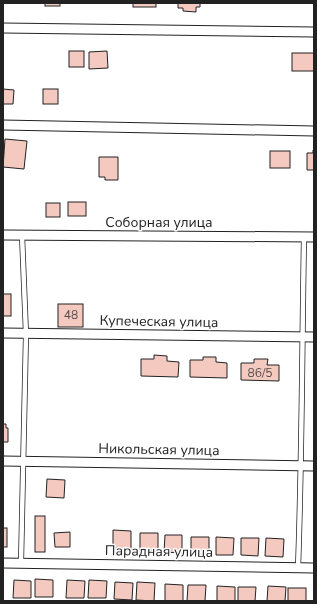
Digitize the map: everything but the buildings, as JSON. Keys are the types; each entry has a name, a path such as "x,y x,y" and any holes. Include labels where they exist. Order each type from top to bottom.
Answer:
{"street":[{"path":"3,28 314,32"},
{"path":"3,125 314,131"},
{"name":"Соборная улица","path":"3,235 314,237"},
{"name":"Купеческая улица","path":"3,333 314,337"},
{"name":"Никольская улица","path":"3,461 314,466"},
{"name":"Парадная улица","path":"3,563 314,568"}],"lane":[{"path":"21,563 26,334 22,235"},
{"path":"298,568 302,466 304,237"}]}
